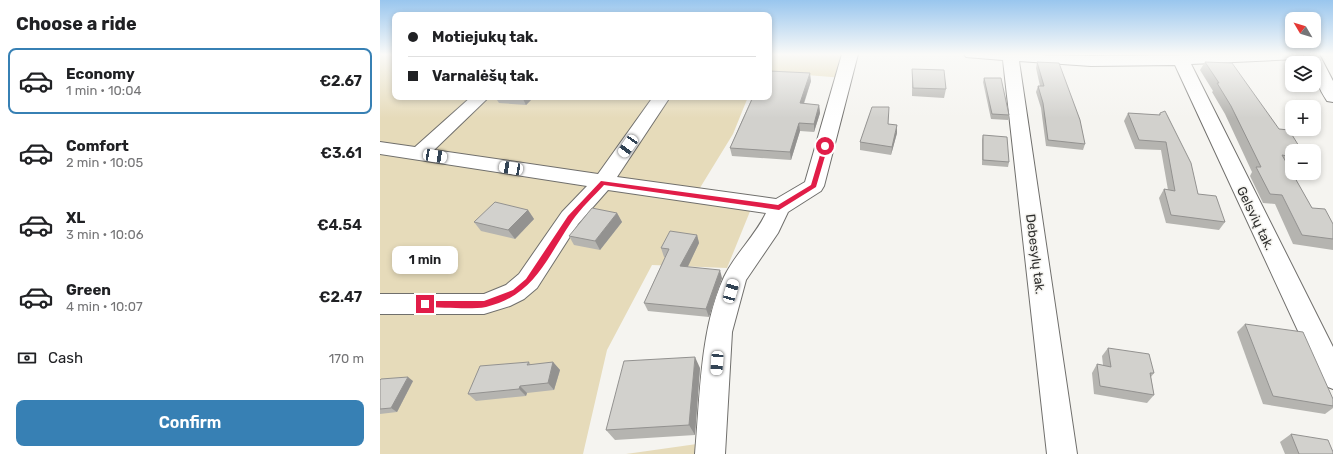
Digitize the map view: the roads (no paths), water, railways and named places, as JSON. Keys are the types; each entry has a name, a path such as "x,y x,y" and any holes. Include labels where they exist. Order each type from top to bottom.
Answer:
{"street":[{"path":"710,454 719,332 735,278 770,227 779,207 814,186 844,75"},
{"name":"Debesylų tak.","path":"1013,75 1062,454"},
{"name":"Gelsvių tak.","path":"1198,75 1333,376"},
{"path":"1322,75 1333,97"},
{"path":"420,153 478,100"},
{"path":"380,304 484,304 501,299 515,292 528,282 570,218 603,182 660,100"},
{"path":"380,148 779,207"}]}
